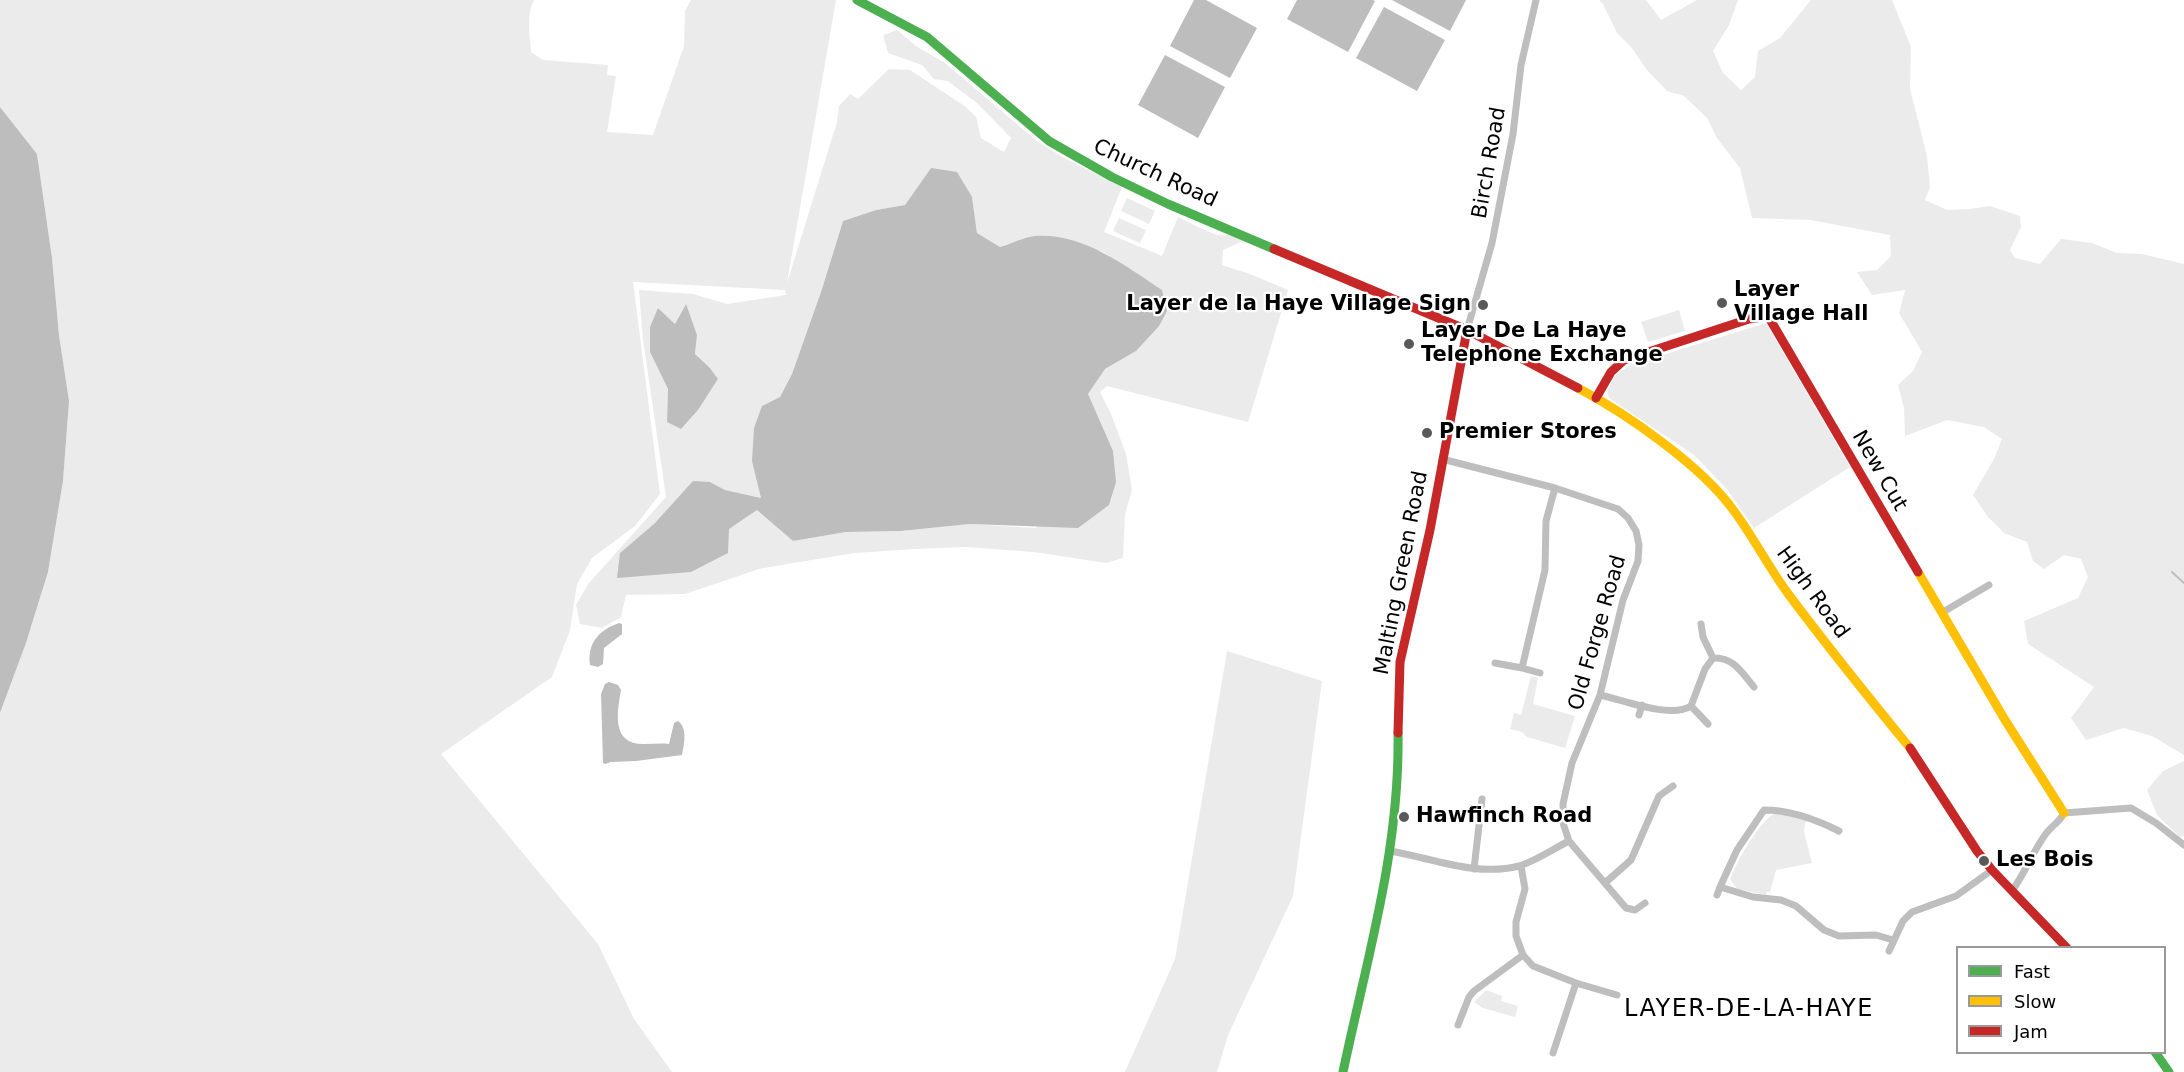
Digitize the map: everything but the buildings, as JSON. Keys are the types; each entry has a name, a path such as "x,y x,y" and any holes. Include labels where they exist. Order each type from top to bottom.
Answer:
{"main road":[{"name":"Church Road","path":"857,0 927,37 1049,141 1112,177 1168,204 1467,330"},
{"name":"New Cut","path":"1596,398 1609,373 1624,360 1749,319 1768,316 2005,720 2064,813"},
{"name":"High Road","path":"1467,330 1596,398 1689,464 1723,497 1791,598 1918,758 1960,827 1992,870 2065,946"},
{"name":"Malting Green Road","path":"1343,1072 1390,851 1400,768 1398,680 1400,662 1430,530 1467,330"},
{"path":"2156,1054 2169,1072"}],"street":[{"name":"Birch Road","path":"1467,330 1494,232 1513,134 1521,65 1536,0"},
{"name":"Old Forge Road","path":"1442,459 1555,488 1618,509 1628,518 1636,531 1639,546 1638,561 1623,600 1600,695 1572,763 1563,804 1563,823 1569,841"},
{"path":"1522,668 1545,570 1546,521 1555,488"},
{"path":"1943,612 1989,585"},
{"path":"1701,624 1703,637 1713,658"},
{"path":"1600,695 1666,711 1678,711 1691,706 1705,669 1713,658"},
{"path":"1713,658 1724,658 1733,662 1754,687"},
{"path":"1496,663 1540,673"},
{"path":"1639,715 1642,705"},
{"path":"1691,706 1708,724"},
{"path":"1606,882 1631,860 1659,796 1673,786"},
{"path":"1474,868 1482,799"},
{"path":"1717,895 1737,850 1761,808 1787,812 1821,822 1839,831"},
{"path":"2012,891 2022,878 2045,834 2064,813 2132,808 2184,845"},
{"path":"1390,851 1474,868 1496,870 1521,866 1569,841 1626,908 1635,910 1645,903"},
{"path":"1521,866 1525,890 1516,922 1516,936 1522,956 1533,966 1576,983 1617,995"},
{"path":"1889,951 1903,921 1912,912 1956,896 1992,870"},
{"path":"1720,887 1753,897 1781,900 1796,906 1824,930 1839,936 1864,934 1893,940"},
{"path":"1458,1025 1468,997 1522,956"},
{"path":"1552,1053 1576,983"}],"shaded area":[{"path":"0,0 534,0 529,19 531,52 543,60 608,65 607,75 616,76 607,132 653,135 684,46 685,11 691,0 836,0 787,283 837,122 839,106 850,94 858,99 889,69 910,70 966,107 976,117 981,138 1004,152 1011,138 978,104 948,81 934,79 922,65 888,53 883,35 897,30 916,46 945,63 1037,141 1064,158 1122,187 1104,232 1162,256 1178,217 1211,233 1234,235 1239,238 1243,241 1223,250 1222,265 1288,290 1248,422 1107,386 1100,392 1126,454 1132,490 1125,514 1123,558 1106,563 1034,552 966,547 855,553 759,569 685,594 626,595 621,617 602,628 580,624 576,605 589,583 666,497 643,340 639,290 693,294 727,304 786,295 785,290 633,282 660,494 635,526 592,558 577,584 570,630 552,677 441,754 598,944 634,1019 672,1072 0,1072 0,713 26,643 48,572 63,481 69,401 37,154 0,107","holes":["931,168 972,197 977,233 1000,247 1034,236 1101,251 1162,290 1136,351 1105,369 1088,394 1096,414 1036,528 970,524 901,531 846,532 793,541 757,510 728,529 620,553 655,523 710,482 725,490 761,498 762,406 780,397 792,374 843,221 876,210 905,205","685,305 697,335 695,354 718,379 698,410 681,429 667,421 668,389 650,352 658,308 675,324"]},
{"path":"1194,0 1206,0 1257,28 1230,78 1170,46"},
{"path":"1297,0 1375,1 1348,52 1287,19"},
{"path":"1392,0 1466,0 1450,31"},
{"path":"1599,0 1646,0 1661,20 1697,0 1738,0 1729,25 1713,51 1723,73 1741,90 1755,77 1758,51 1780,38 1811,0 1892,0 1911,47 1910,89 1927,156 1930,187 1925,200 1947,210 1990,206 2020,216 2021,227 2010,250 2015,258 2040,264 2061,239 2092,243 2117,253 2142,254 2184,264 2184,755 2152,736 2124,728 2086,740 2071,718 2094,687 2028,644 2024,621 2078,598 2088,577 2081,559 2064,555 2044,569 2033,561 2027,542 2004,533 1988,517 1973,495 1994,459 2002,439 1984,427 1947,420 1905,436 1904,408 1898,385 1913,371 1922,352 1899,313 1905,290 1872,295 1857,272 1877,270 1891,256 1890,235 1811,220 1752,218 1740,168 1717,138 1707,118 1684,96 1667,91 1647,70 1631,47 1617,33"},
{"path":"1384,7 1445,40 1417,91 1356,58"},
{"path":"1165,55 1225,87 1198,138 1138,105"},
{"path":"0,107 37,154 69,401 63,481 48,572 26,643 0,713"},
{"path":"931,168 957,172 972,197 977,233 1000,247 1035,236 1053,236 1070,240 1102,252 1162,290 1167,311 1159,326 1136,351 1105,369 1088,394 1113,451 1116,482 1109,505 1078,528 970,524 901,531 846,532 793,541 757,510 729,529 728,553 691,572 617,578 620,553 655,523 693,481 710,482 725,490 761,498 752,461 754,428 762,406 780,397 792,374 843,221 876,210 905,205"},
{"path":"1127,198 1155,211 1149,224 1121,211"},
{"path":"1119,218 1146,230 1140,243 1113,231"},
{"path":"686,304 697,335 695,354 718,379 698,410 681,429 667,422 668,389 650,352 650,327 658,308 675,324"},
{"path":"1679,310 1685,331 1648,342 1641,322"},
{"path":"1766,323 1850,467 1754,528 1726,488 1694,455 1609,398 1607,392 1614,377 1630,365"},
{"path":"619,623 622,624 622,634 604,648 603,664 598,667 590,665 590,650 596,638 606,629"},
{"path":"1227,651 1322,681 1293,896 1228,1035 1217,1072 1125,1072 1175,959"},
{"path":"1531,676 1538,678 1533,704 1575,716 1565,748 1527,737 1522,732 1510,729 1514,713 1521,715"},
{"path":"609,682 618,685 621,690 618,717 621,733 626,739 634,743 669,744 674,723 678,721 684,732 682,755 603,763 601,694 605,684"},
{"path":"2184,761 2184,836 2180,837 2157,815 2147,790 2163,771"},
{"path":"1778,812 1809,820 1805,823 1804,832 1812,863 1776,870 1770,892 1766,895 1737,889 1730,879 1738,863 1764,822"},
{"path":"1486,990 1502,996 1501,1001 1518,1006 1515,1017 1483,1008 1474,1002"}],"waterway":[{"path":"2172,572 2184,583"}],"traffic: fast":[{"path":"857,0 927,37 1049,141 1112,177 1168,204 1274,249"},
{"path":"1343,1072 1388,862 1394,819 1398,733"},
{"path":"2156,1054 2169,1072"}],"traffic: slow":[{"path":"1578,388 1619,412 1662,442 1703,476 1720,494 1741,521 1789,595 1910,748"},
{"path":"1918,572 2005,720 2064,813"}],"traffic: jam":[{"path":"1274,249 1467,330 1578,388"},
{"path":"1596,398 1611,372 1624,360 1749,319 1768,316 1918,572"},
{"path":"1398,733 1400,662 1430,530 1467,330"},
{"path":"1910,748 1977,851 1992,870 2065,946"}],"place":[{"name":"Layer Village Hall","path":"1722,303"},
{"name":"Layer de la Haye Village Sign","path":"1483,305"},
{"name":"Layer De La Haye Telephone Exchange","path":"1409,344"},
{"name":"Premier Stores","path":"1427,433"},
{"name":"Hawfinch Road","path":"1404,817"},
{"name":"Les Bois","path":"1984,861"}],"district":[{"name":"LAYER-DE-LA-HAYE","path":"1749,1010"}]}
